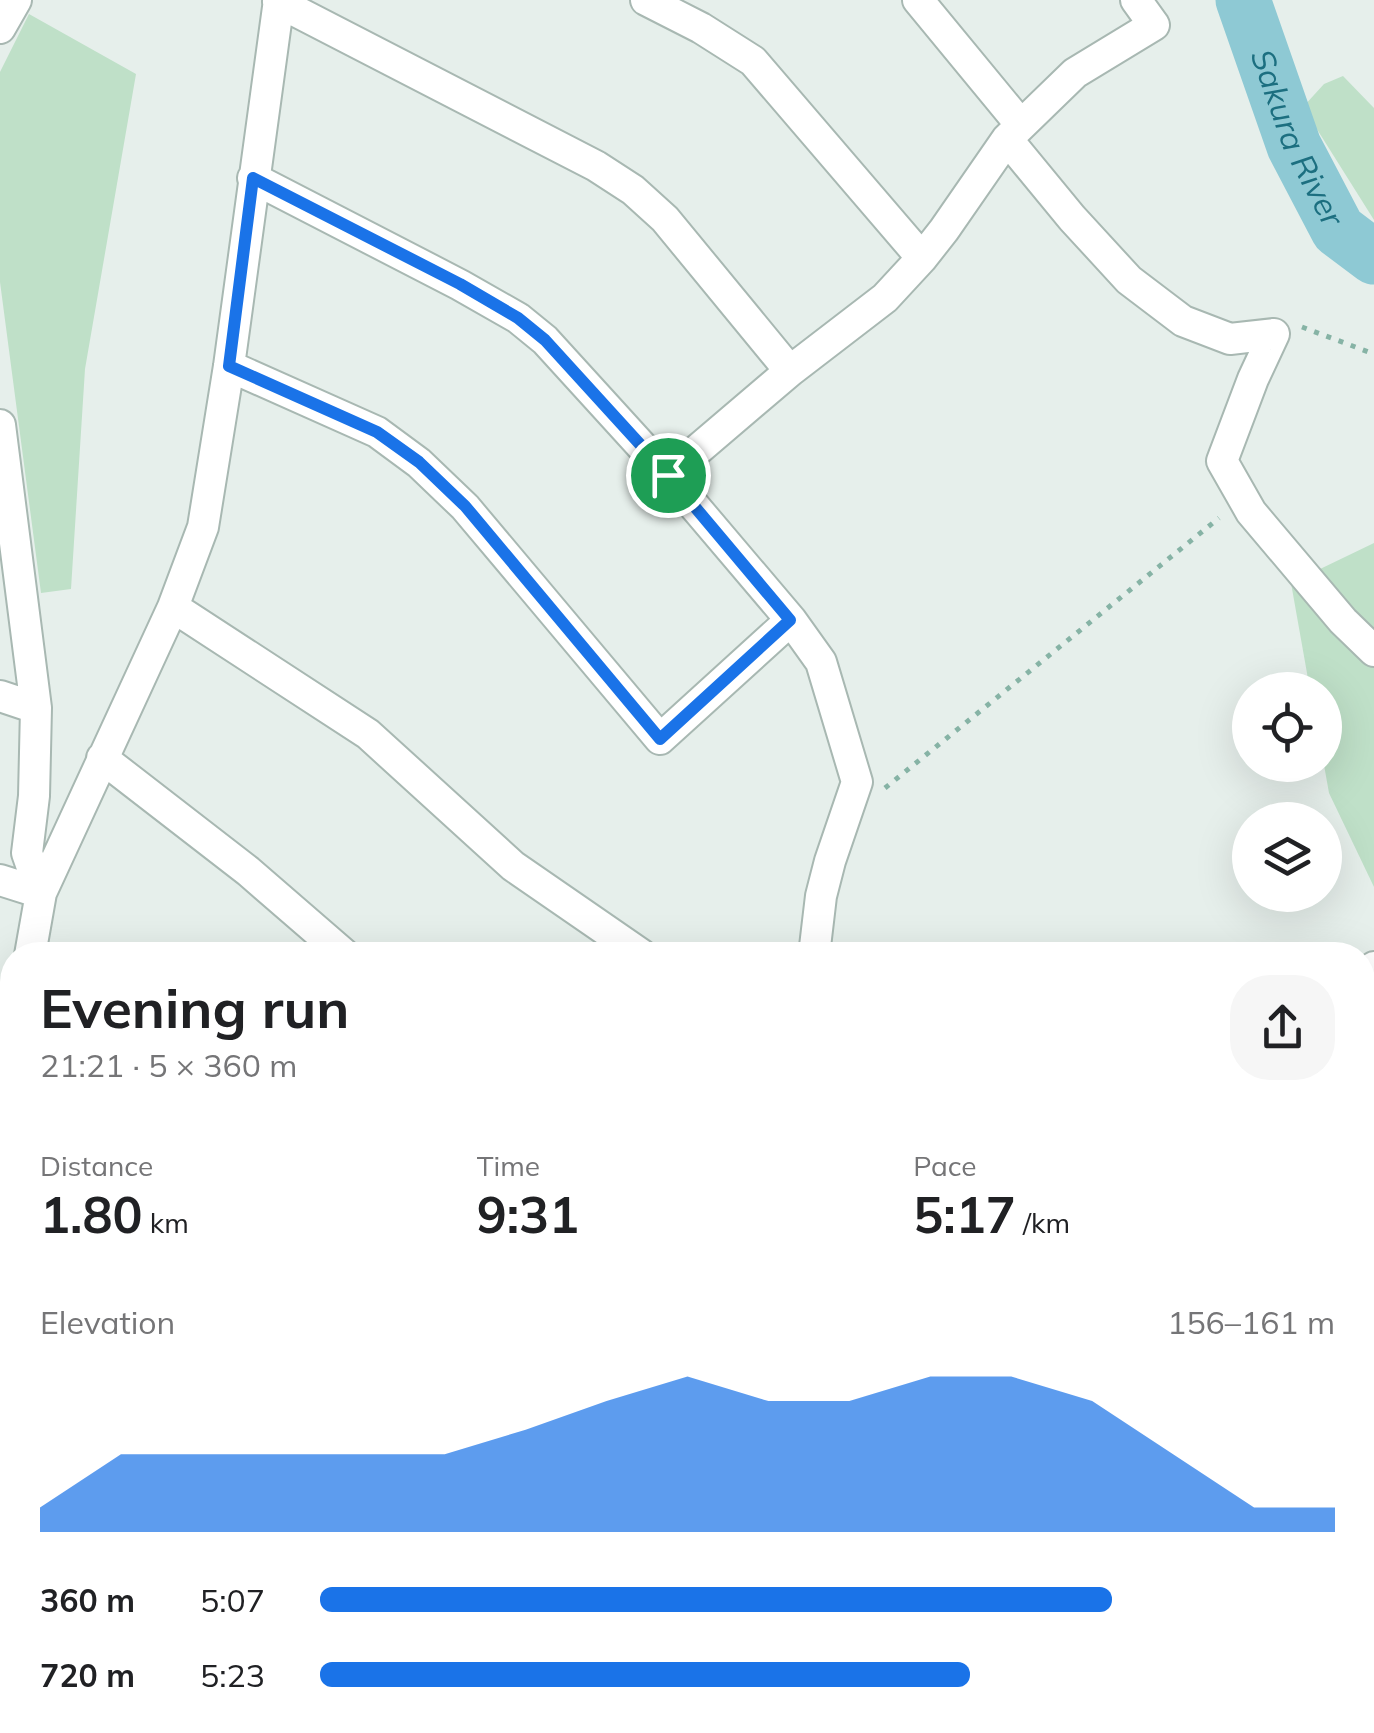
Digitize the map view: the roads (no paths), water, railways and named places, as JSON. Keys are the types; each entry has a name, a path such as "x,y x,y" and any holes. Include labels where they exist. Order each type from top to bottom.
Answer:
{"street":[{"path":"0,28 16,0"},
{"path":"646,0 701,28 752,61 922,258"},
{"path":"918,0 1072,218 1130,280 1182,321 1230,339 1274,334 1222,462 1251,512 1374,651"},
{"path":"668,475 790,370 885,298 922,258 1014,132 1074,73 1154,25 1136,0"},
{"path":"36,942 41,893 172,607 203,527 229,366 278,1 596,166 634,190 665,219 790,370"},
{"path":"253,178 460,284 518,318 545,340 668,475 821,662 856,782 820,896 815,942"},
{"path":"229,366 377,432 419,462 465,506 660,739 790,620"},
{"path":"0,425 6,527 36,708 34,796 27,853 41,893"},
{"path":"172,607 368,734 512,866 623,942"},
{"path":"0,696 36,708"},
{"path":"102,758 248,871 330,942"},
{"path":"0,880 41,893"}],"waterway":[{"name":"Sakura River","path":"1243,0 1294,146 1338,230 1374,257"}]}
